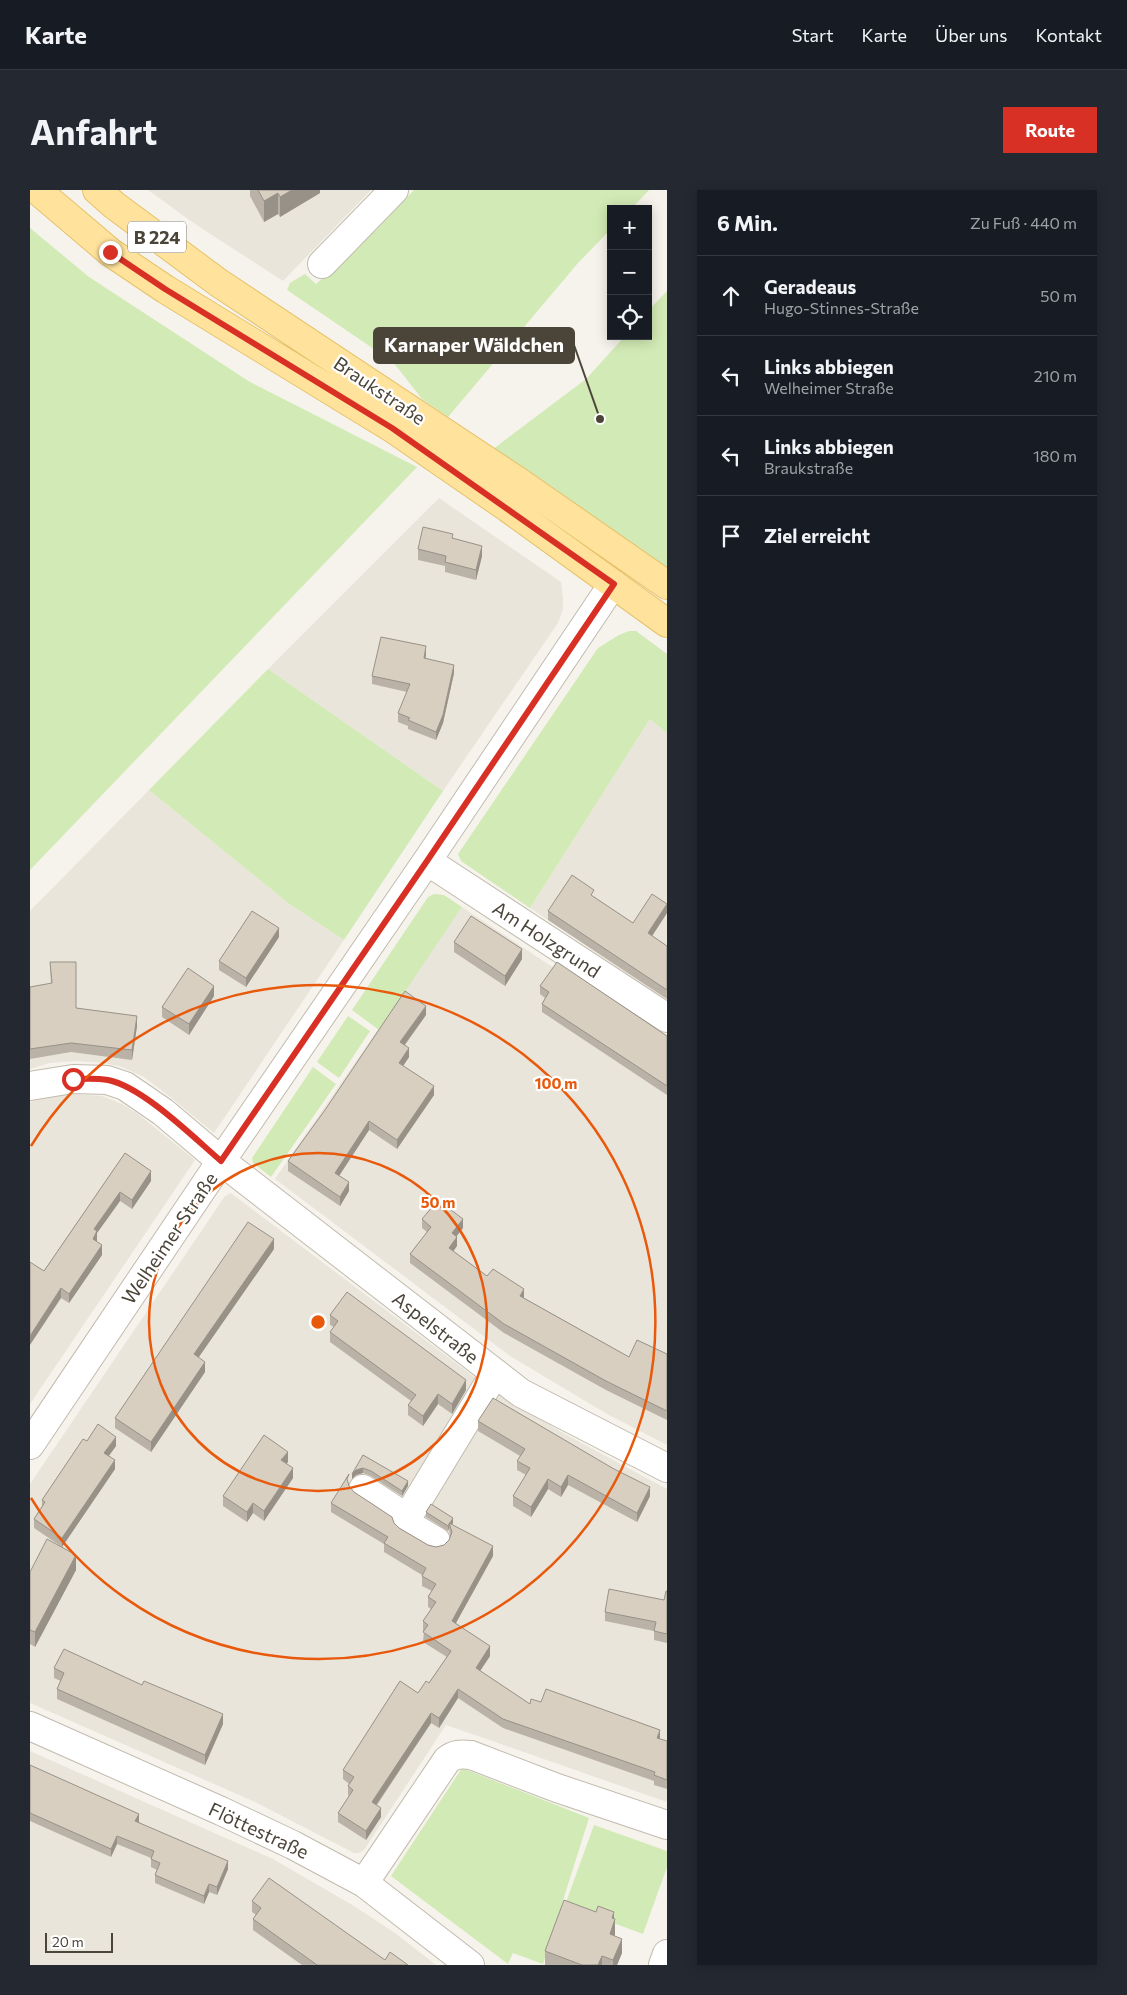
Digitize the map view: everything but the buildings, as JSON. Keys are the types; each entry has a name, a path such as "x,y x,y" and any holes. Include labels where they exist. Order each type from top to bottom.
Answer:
{"main road":[{"name":"Braukstraße","path":"37,190 110,252 165,289 392,428 667,623"},
{"name":"Braukstraße","path":"97,190 122,211 219,283 519,482 667,585"}],"street":[{"path":"322,264 394,190"},
{"name":"Welheimer Straße","path":"30,1445 614,584"},
{"name":"Am Holzgrund","path":"427,861 667,1018"},
{"name":"Aspelstraße","path":"30,1086 73,1079 107,1080 125,1086 163,1112 221,1161 521,1393 667,1468"},
{"path":"406,1518 495,1373"},
{"path":"363,1489 406,1518 408,1524 436,1541"},
{"name":"Flöttestraße","path":"30,1726 293,1845 364,1883 470,1965"},
{"path":"364,1883 447,1760 451,1756 460,1754 471,1755 557,1788 667,1824"},
{"path":"663,1965 667,1954"}],"shaded area":[{"path":"148,190 371,190 283,281 195,224"},
{"path":"439,498 561,582 563,598 563,609 558,623 443,791 268,669"},
{"path":"650,719 667,733 667,1001 530,908"},
{"path":"149,790 288,903 344,940 214,1133 144,1077 122,1067 104,1063 76,1061 49,1063 30,1069 30,911"},
{"path":"462,907 667,1043 667,1445 607,1414 510,1356 275,1179"},
{"path":"71,1094 102,1096 122,1104 138,1114 195,1160 30,1404 30,1102"},
{"path":"231,1193 477,1379 563,1433 667,1489 667,1802 446,1725 364,1850 354,1853 255,1802 30,1703 30,1484 225,1196"},
{"path":"30,1751 273,1859 354,1906 395,1933 436,1965 30,1965"}],"green space":[{"path":"414,190 649,190 635,205 607,205 607,233 578,263 448,417 422,399 393,362 287,290 290,283 305,274 316,284 376,230"},
{"path":"30,228 89,277 250,382 417,467 30,870"},
{"path":"667,291 667,583 480,459 586,379 621,340 652,340 652,307"},
{"path":"629,631 636,631 667,654 667,733 650,719 530,908 461,861 458,854 598,648"},
{"path":"268,669 443,791 344,940 288,903 149,790"},
{"path":"434,894 444,895 462,907 379,1030 352,1010 428,897"},
{"path":"348,1016 370,1031 339,1078 317,1062"},
{"path":"313,1067 336,1084 271,1177 253,1163 252,1158"},
{"path":"462,1768 589,1818 543,1964 513,1953 508,1964 391,1876"},
{"path":"594,1825 667,1851 667,1867 643,1934 565,1905"}],"place":[{"name":"Karnaper Wäldchen","path":"600,419"}],"route":[{"path":"73,1079 107,1080 125,1086 163,1112 221,1161 614,584 392,428 262,350 110,252"}]}
